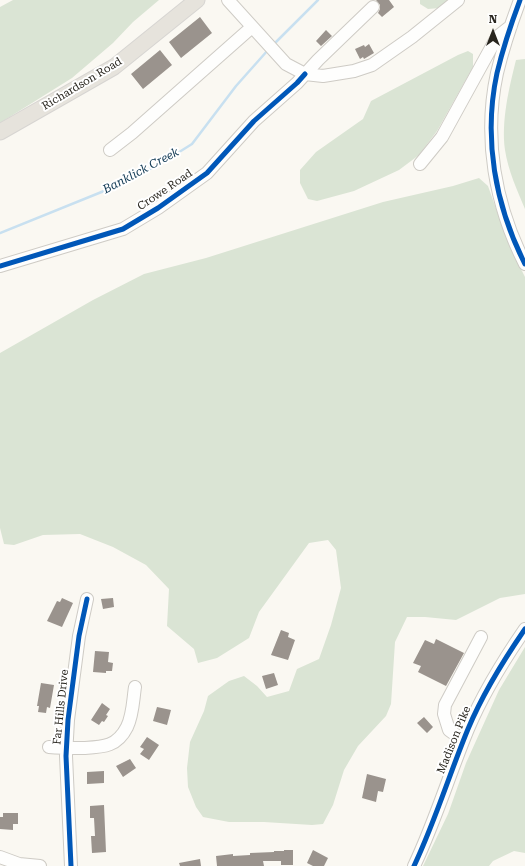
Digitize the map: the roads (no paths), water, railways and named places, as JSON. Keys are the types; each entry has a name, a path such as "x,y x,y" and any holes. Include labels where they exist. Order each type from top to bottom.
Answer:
{"main road":[{"name":"Richardson Road","path":"0,132 114,67 197,0"}],"street":[{"path":"228,0 286,64 305,74 322,76 342,74 372,65 412,37 458,0"},
{"path":"520,0 497,73 492,106 492,158 501,204 510,231 525,264"},
{"name":"Crowe Road","path":"0,266 123,229 158,208 207,173 254,121 298,83 305,74 373,7"},
{"path":"420,164 442,137 497,37 511,26"},
{"path":"110,150 132,133 252,27"},
{"name":"Far Hills Drive","path":"70,866 67,748 68,720 79,636 87,599"},
{"name":"Madison Pike","path":"414,866 427,838 463,740 483,697 504,659 525,629"},
{"path":"463,740 448,730 444,714 445,705 481,637"},
{"path":"49,747 102,747 115,742 123,734 128,722 135,687"},
{"path":"0,857 19,864 40,866"}],"waterway":[{"name":"Banklick Creek","path":"273,45 318,0"},
{"name":"Banklick Creek","path":"0,233 104,191 160,164 192,144 236,86 268,50"}]}
